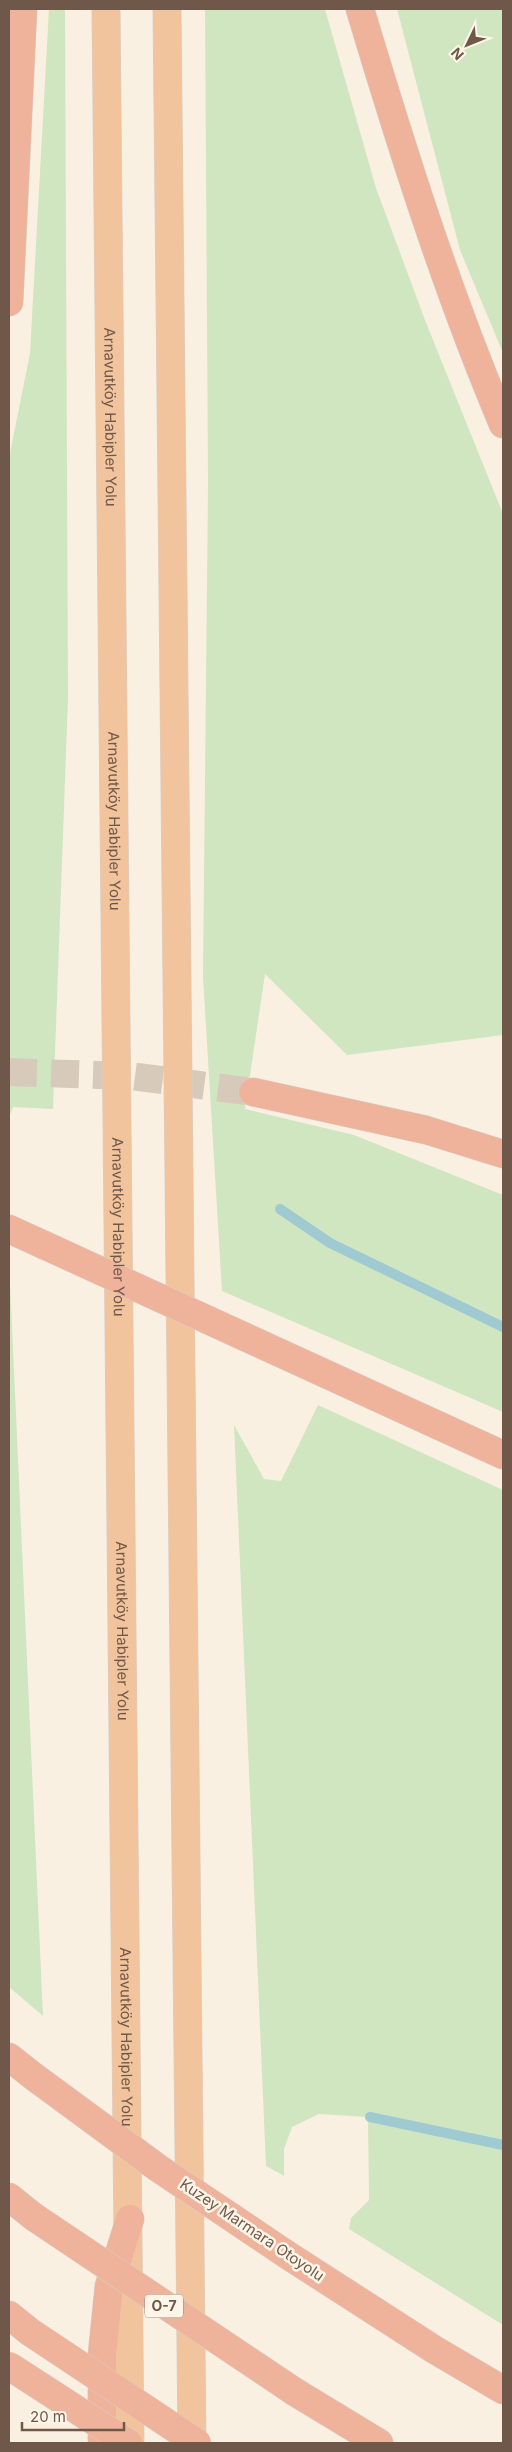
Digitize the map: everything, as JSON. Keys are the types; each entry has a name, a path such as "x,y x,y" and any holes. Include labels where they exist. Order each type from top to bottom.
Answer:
{"highway":[{"path":"9,302 23,9"},
{"name":"Arnavutköy Habipler Yolu","path":"106,9 130,2220 129,2443"},
{"path":"167,9 192,2443"},
{"path":"360,9 396,129 437,253 503,424"},
{"path":"253,1092 426,1130 503,1154"},
{"path":"9,1229 503,1454"},
{"name":"Kuzey Marmara Otoyolu","path":"9,2057 158,2168 289,2256 435,2350 503,2390"},
{"name":"O-7","path":"9,2197 34,2217 295,2392 379,2443"},
{"path":"102,2443 102,2355 109,2286 130,2220"},
{"path":"9,2315 30,2332 197,2443"},
{"path":"9,2366 129,2443"}],"green space":[{"path":"49,9 65,9 68,698 53,1109 13,1107 9,1117 9,458 30,353"},
{"path":"205,9 325,9 376,188 425,320 503,514 503,1035 347,1055 265,974 245,1109 354,1135 503,1195 503,1412 222,1291 203,977 208,483"},
{"path":"397,9 503,9 503,353 460,250"},
{"path":"10,1281 43,2016 9,1987"},
{"path":"318,1405 503,1490 503,2325 349,2229 351,2218 369,2200 368,2117 319,2114 292,2127 284,2149 284,2176 266,2166 234,1425 264,1479 281,1481"}],"waterway":[{"path":"280,1209 330,1243 503,1327"},
{"path":"370,2117 503,2145"}],"tunnel":[{"path":"9,1072 131,1076 253,1092"}]}
